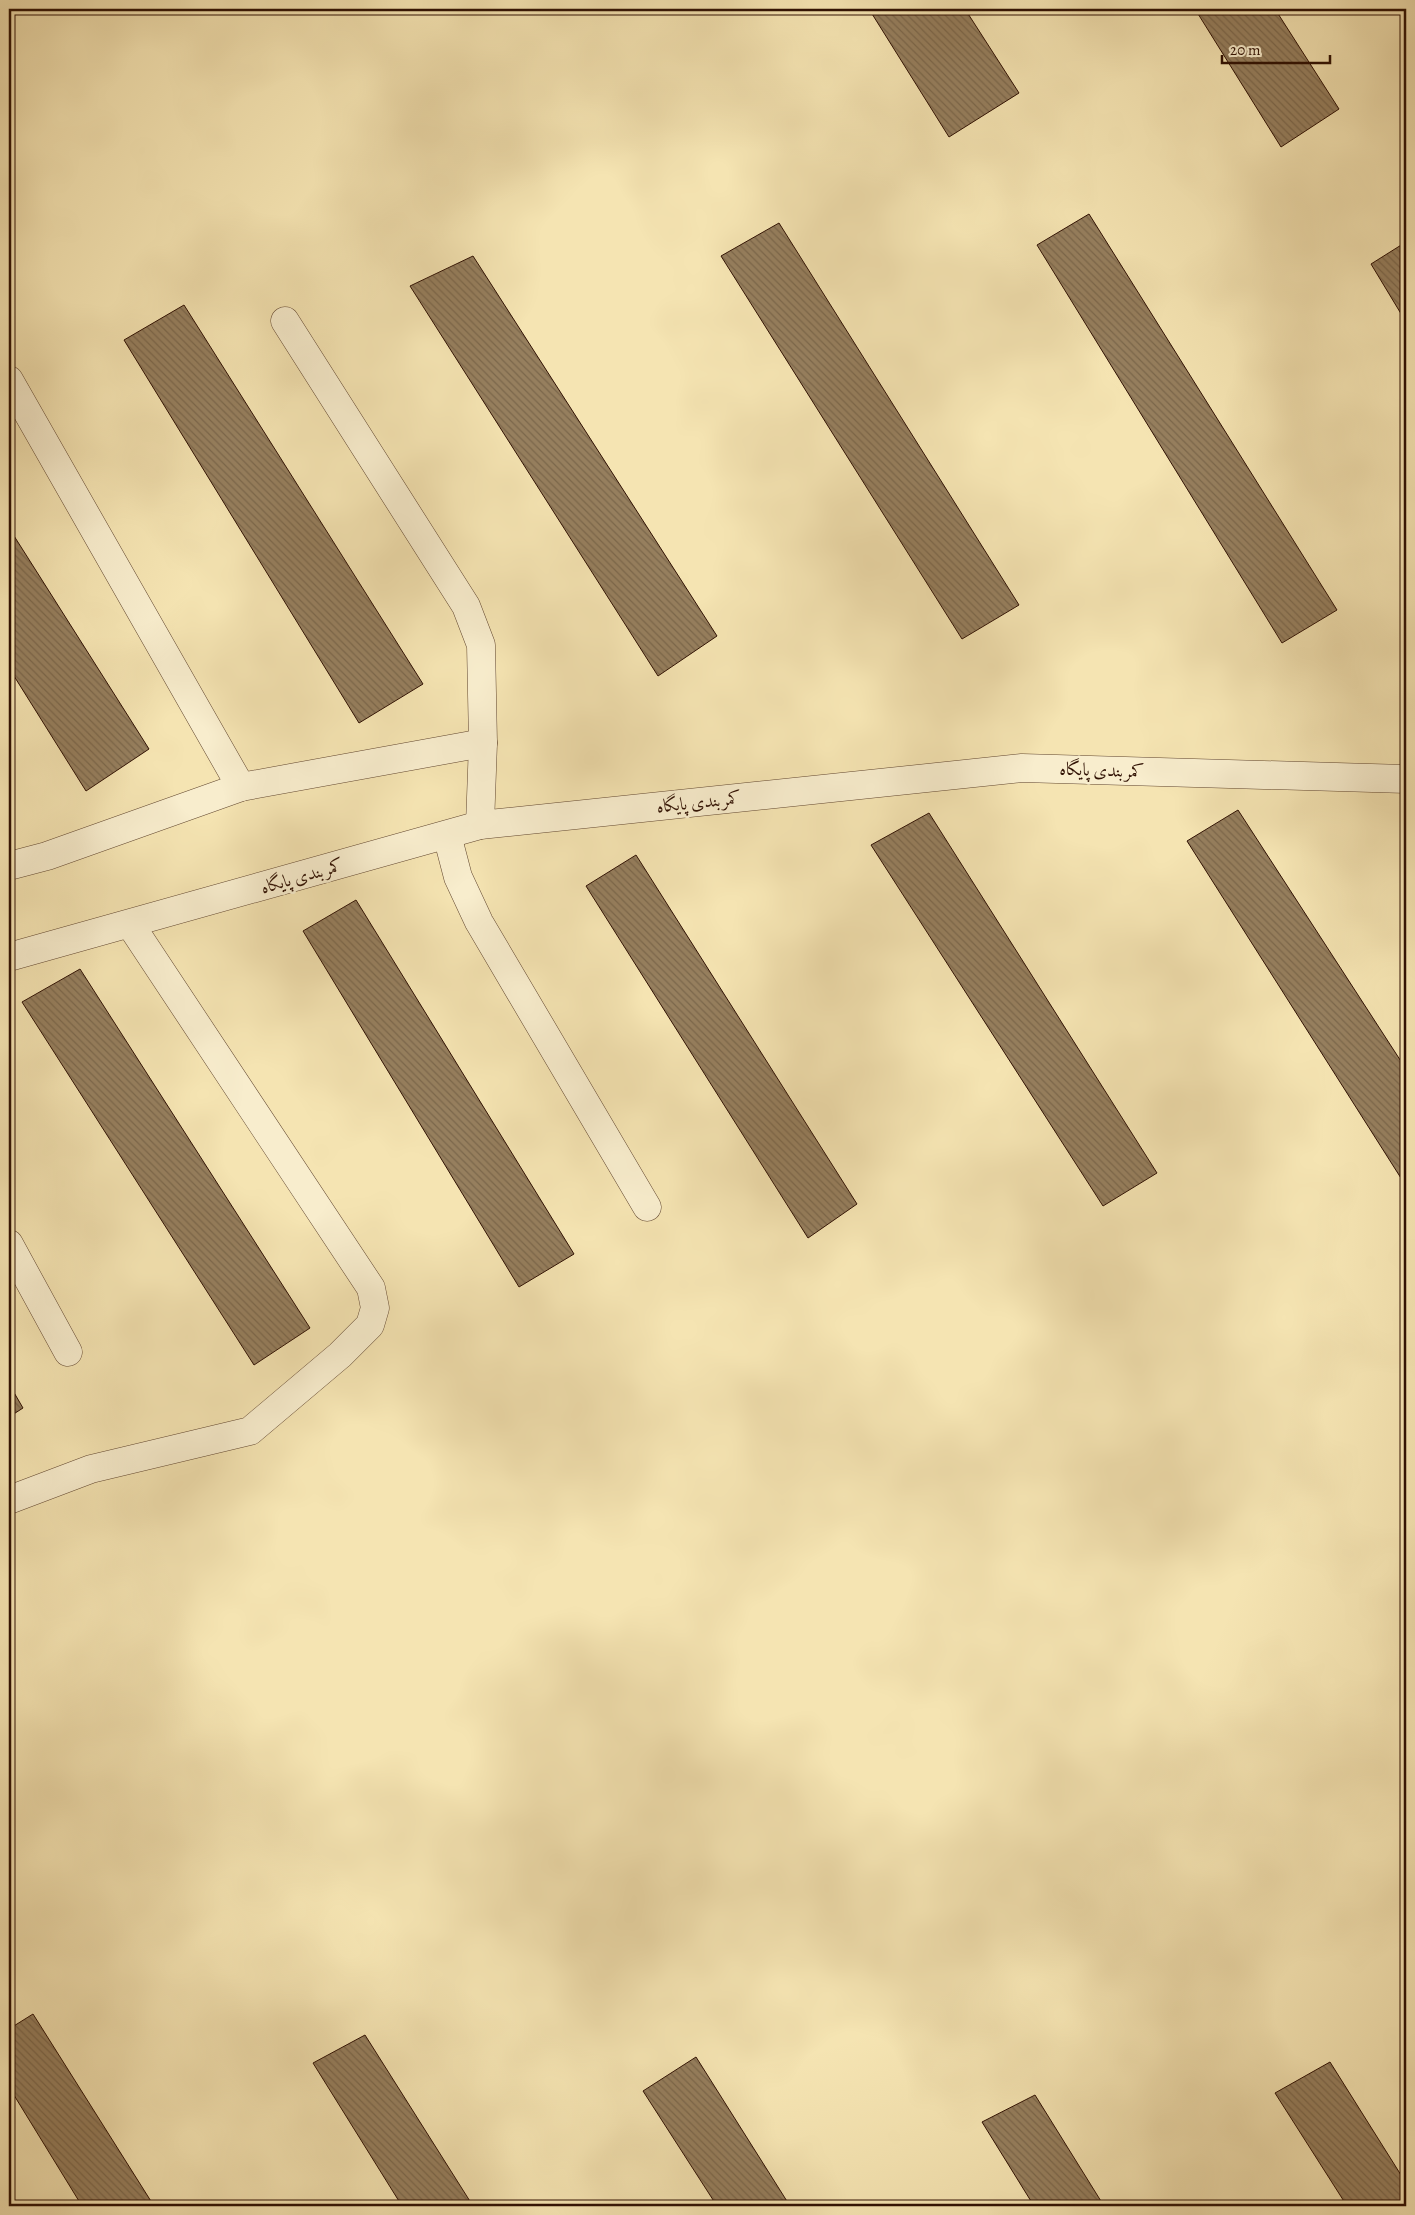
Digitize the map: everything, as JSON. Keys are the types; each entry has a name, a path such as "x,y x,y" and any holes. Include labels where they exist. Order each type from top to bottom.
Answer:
{"street":[{"path":"285,321 466,606 481,645 483,743 480,825"},
{"path":"9,380 241,787"},
{"path":"9,866 47,856 241,787 483,743"},
{"name":"کمربندی پایگاه","path":"9,957 480,825 1022,768 1406,779"},
{"path":"447,835 458,877 478,922 647,1207"},
{"path":"9,1500 91,1469 250,1432 340,1355 370,1325 375,1308 371,1288 130,924"},
{"path":"9,1244 68,1352"}],"building":[{"path":"869,9 965,9 1019,93 949,137"},
{"path":"1195,9 1275,9 1339,109 1281,147"},
{"path":"1089,214 1337,610 1282,643 1037,245"},
{"path":"779,223 1019,605 962,639 721,256"},
{"path":"1406,242 1406,322 1371,264"},
{"path":"473,256 717,636 658,676 410,286"},
{"path":"184,305 423,684 359,723 124,340"},
{"path":"9,528 149,749 86,791 9,668"},
{"path":"1238,810 1406,1069 1406,1186 1187,841"},
{"path":"929,813 1157,1173 1103,1206 871,845"},
{"path":"636,855 857,1204 808,1238 586,886"},
{"path":"356,900 574,1254 519,1287 303,931"},
{"path":"80,969 310,1328 254,1365 22,1002"},
{"path":"9,1384 23,1408 9,1417"},
{"path":"33,2014 154,2206 82,2206 9,2087 9,2029"},
{"path":"365,2035 473,2206 402,2206 313,2063"},
{"path":"696,2057 790,2206 717,2206 643,2091"},
{"path":"1330,2062 1406,2183 1406,2206 1347,2206 1275,2093"},
{"path":"1035,2095 1104,2206 1034,2206 982,2122"}]}
